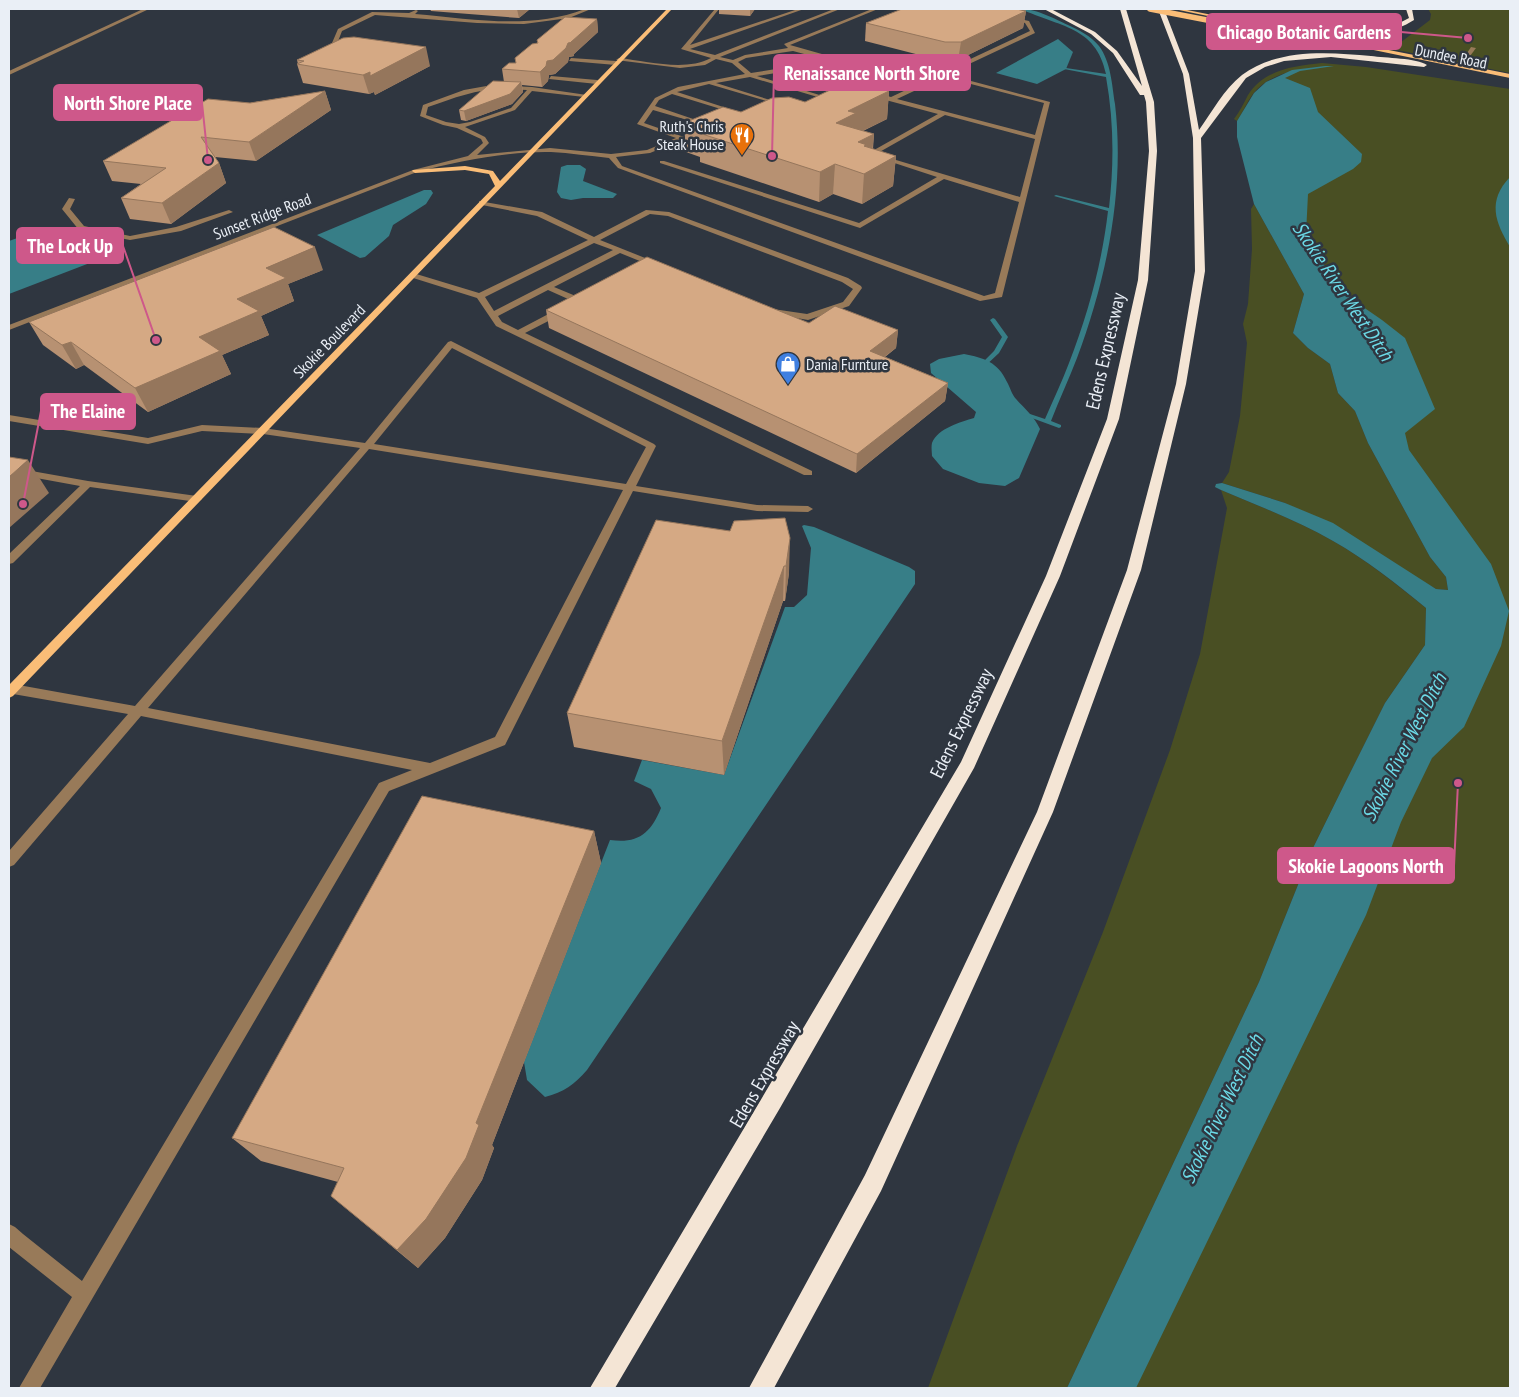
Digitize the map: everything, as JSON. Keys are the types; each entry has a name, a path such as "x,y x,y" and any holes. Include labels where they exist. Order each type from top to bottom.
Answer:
{"highway":[{"path":"1047,9 1093,33 1115,52 1150,102"},
{"name":"Edens Expressway","path":"602,1388 773,1101 968,764 1052,576 1113,419 1143,280 1153,151 1150,102 1123,9"},
{"path":"761,1388 873,1183 1045,812 1134,570 1181,384 1200,271 1197,138 1186,74 1160,9"},
{"path":"1228,19 1302,31 1354,35 1386,32 1404,27 1412,19 1408,9"},
{"path":"1197,138 1243,78 1270,61 1306,56 1333,56 1424,65"}],"main road":[{"name":"Skokie Boulevard","path":"11,691 413,276 584,95 670,9"},
{"name":"Dundee Road","path":"1150,9 1228,19 1510,76"},
{"name":"Dundee Road","path":"1176,9 1424,65 1510,82"},
{"path":"415,171 476,168 491,172 499,186"}],"street":[{"path":"9,73 147,9"},
{"path":"410,15 420,9"},
{"path":"335,43 340,30 374,13 520,23 549,21 576,15 589,9"},
{"path":"684,49 717,9"},
{"path":"684,49 802,9"},
{"path":"571,60 618,61 680,66 705,63 718,58 727,51 838,9"},
{"path":"876,9 786,45 793,49 876,71 965,64 1033,32 1027,22 998,15"},
{"path":"820,11 828,13"},
{"path":"1460,66 1473,48"},
{"path":"684,49 734,62 750,75 838,102 829,106"},
{"path":"734,62 746,57 793,49"},
{"path":"611,156 620,167 983,299 999,295 1021,200 1047,102 916,68"},
{"path":"682,138 640,124 657,99 672,92 707,82 783,71 1038,138"},
{"path":"892,99 943,75"},
{"path":"551,78 597,82"},
{"path":"707,82 784,106"},
{"path":"470,158 486,143 484,138 459,126 445,124 423,116 425,106 480,88 584,95"},
{"path":"459,126 471,124 514,109 530,90"},
{"path":"846,98 861,91"},
{"path":"672,92 742,114"},
{"path":"651,107 714,127 698,133"},
{"path":"944,113 870,154 1021,200"},
{"name":"Sunset Ridge Road","path":"9,328 415,171 470,158 550,150 611,156 648,152 690,136"},
{"path":"662,162 860,226 943,176"},
{"path":"696,180 704,176"},
{"path":"679,188 687,184"},
{"path":"71,199 66,209 82,228 130,238 178,229 228,212"},
{"path":"480,296 594,240 649,212 669,214 845,280 858,288 846,304 808,317 771,311 648,265 620,250 594,240 540,214 482,203"},
{"path":"493,315 620,250"},
{"path":"413,276 480,296 499,324 808,473"},
{"path":"519,333 584,299 548,287"},
{"path":"9,861 367,446 451,344 651,446 500,741 384,786 29,1388"},
{"path":"9,418 148,441 202,428 263,431 757,508 808,509"},
{"path":"9,470 88,484 197,499"},
{"path":"9,560 88,484"},
{"path":"11,691 138,711 431,768"},
{"path":"9,1233 16,1241 84,1296"}],"green space":[{"path":"1428,9 1510,9 1510,73 1392,49 1430,20 1431,14"},
{"path":"1322,63 1366,67 1510,89 1510,1388 1104,1388 1475,638 1319,286 1263,91 1296,70 1275,77 1259,87 1237,121 1234,119 1248,95 1263,79 1281,70"},
{"path":"1254,204 1304,294 1293,333 1308,348 1330,364 1338,393 1355,411 1368,443 1430,557 1446,577 1448,590 1436,589 1285,503 1222,483 1229,472 1240,416 1247,343 1243,324 1248,304 1252,249 1251,209"},
{"path":"1221,490 1319,533 1345,548 1392,581 1426,608 1425,645 1385,703 1312,850 1259,982 1067,1388 928,1388 1017,1146 1103,932 1170,750 1200,654 1227,508"}],"water":[{"path":"1058,39 1073,52 1066,69 1037,84 996,73"},
{"name":"Skokie River West Ditch","path":"1334,66 1300,71 1285,78 1310,88 1318,112 1362,154 1361,162 1353,169 1308,194 1306,234 1311,249 1353,300 1405,338 1435,409 1405,433 1409,450 1491,564 1509,611 1501,646 1464,727 1432,758 1401,822 1366,915 1136,1388 1067,1388 1259,982 1312,850 1385,703 1425,645 1426,608 1392,581 1345,548 1319,533 1221,490 1215,487 1216,484 1222,483 1285,503 1333,523 1436,589 1448,590 1446,577 1430,557 1368,443 1355,411 1338,393 1330,364 1308,348 1293,333 1304,294 1254,204 1237,137 1237,121 1254,93 1266,82 1292,70"},
{"path":"580,165 586,169 583,181 617,194 613,198 571,200 561,198 557,192 561,167"},
{"path":"1510,177 1510,247 1497,220 1496,203 1498,195"},
{"path":"424,190 431,190 433,193 426,204 393,225 389,236 365,257 360,258 317,235"},
{"path":"23,236 74,253 97,257 95,261 9,294 9,241"},
{"path":"964,354 984,359 995,365 1015,397 1032,416 1040,429 1019,478 1005,486 979,483 943,469 932,456 932,443 939,433 950,426 974,418 976,412 931,373 930,364 939,359"},
{"path":"802,526 814,527 909,567 915,571 915,584 587,1070 568,1087 558,1093 545,1097 527,1080 524,1062 610,840 628,840 642,835 653,824 661,808 651,789 634,781 642,760 724,775 785,607 794,607 807,595 811,548"}],"building":[{"path":"902,9 1016,9 1026,11 961,42 945,42 866,23"},
{"path":"565,17 597,19 571,42 573,42 568,43 566,48 553,60 547,61 546,66 540,72 502,69 509,63 516,63 515,58 532,44 538,43 537,40"},
{"path":"354,37 426,47 370,76 370,72 363,75 297,64 304,61 297,60 343,38"},
{"path":"851,80 889,91 848,111 856,113 836,123 874,134 858,142 867,145 864,146 896,156 864,174 835,164 820,172 699,133 706,130 684,123 723,107 741,112 772,98 789,97 805,102"},
{"path":"493,81 521,82 510,94 464,111 459,110"},
{"path":"325,91 249,142 201,137 219,163 162,203 121,198 166,168 103,161 208,99 250,103"},
{"path":"274,227 315,247 266,268 286,278 237,299 259,311 199,337 220,351 135,388 71,342 62,345 29,322"},
{"name":"Dania Furnture","path":"647,257 809,323 835,306 898,330 870,351 948,383 857,454 546,310"},
{"path":"9,457 28,460 9,477"},
{"path":"785,518 790,538 786,566 784,566 722,741 567,713 656,520 730,531 734,521"},
{"path":"422,796 594,831 476,1123 479,1125 466,1158 426,1219 397,1250 331,1196 344,1168 232,1138"}],"waterway":[{"path":"1023,9 1073,29 1091,40 1103,57 1107,68 1115,123 1115,156 1111,210"},
{"path":"1066,69 1108,76"},
{"path":"1056,196 1111,210"},
{"path":"1047,422 1072,364 1095,294 1103,260 1111,210"},
{"path":"981,367 997,352 1005,337 993,320"},
{"path":"1024,414 1047,422"},
{"path":"1047,422 1059,426"}],"place":[{"name":"Chicago Botanic Gardens","path":"1468,38"},
{"name":"Ruth's Chris Steak House","path":"742,156"},
{"name":"Renaissance North Shore","path":"772,156"},
{"name":"North Shore Place","path":"208,160"},
{"name":"The Lock Up","path":"156,340"},
{"name":"Dania Furnture","path":"788,385"},
{"name":"The Elaine","path":"23,504"},
{"name":"Skokie Lagoons North","path":"1458,783"}]}
